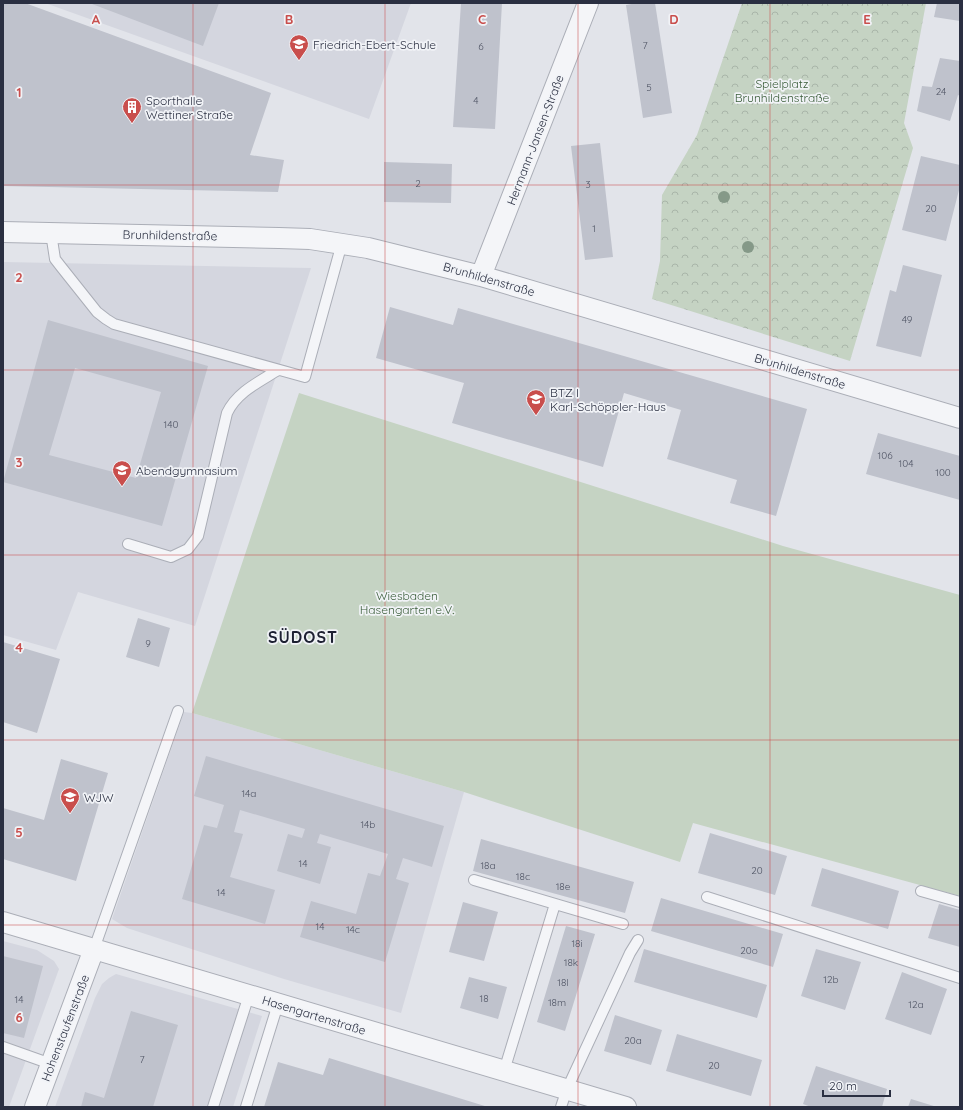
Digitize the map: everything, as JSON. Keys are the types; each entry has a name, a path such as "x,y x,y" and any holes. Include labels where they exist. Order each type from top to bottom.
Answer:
{"street":[{"name":"Hermann-Jansen-Straße","path":"481,276 588,3"},
{"name":"Brunhildenstraße","path":"3,232 310,239 342,243 395,254 481,276 960,418"},
{"name":"Hasengartenstraße","path":"3,922 504,1071 564,1098 626,1107"},
{"name":"Hohenstaufenstraße","path":"35,1107 94,950"}],"lane":[{"path":"51,233 55,258 97,312 114,324 305,377 342,243"},
{"path":"128,544 171,557 188,549 198,536 227,413 231,404 251,387 278,370"},
{"path":"94,950 178,711"},
{"path":"474,880 623,924"},
{"path":"921,891 960,902"},
{"path":"707,898 960,978"},
{"path":"504,1071 555,904"},
{"path":"564,1098 630,953 638,940"},
{"path":"213,1107 250,995"},
{"path":"246,1107 278,1004"},
{"path":"3,1047 51,1064"}],"shaded area":[{"name":"Friedrich-Ebert-Schule","path":"45,3 411,3 369,119"},
{"name":"Abendgymnasium","path":"3,262 311,268 195,626 78,592 56,650 3,635"},
{"path":"184,712 192,713 464,792 401,1013 284,979 127,928 112,919"},
{"path":"3,941 37,950 54,961 59,969 9,1107 3,1107"},
{"path":"116,974 262,1016 233,1107 55,1107 95,998 102,984"}],"green space":[{"name":"Spielplatz Brunhildenstraße","path":"742,3 926,3 904,123 913,148 850,361 652,299 660,261 662,195 697,135"},
{"name":"Wiesbaden Hasengarten e.V.","path":"299,393 783,546 960,595 960,896 693,823 680,862 464,792 192,713"}],"building":[{"name":"Sporthalle Wettiner Straße","path":"3,3 25,3 271,93 250,155 284,160 278,192 3,186"},
{"path":"92,3 219,3 203,46"},
{"path":"461,3 502,3 495,129 453,127"},
{"path":"637,3 655,3 672,113 643,118 626,5"},
{"path":"937,3 960,3 960,21 934,17"},
{"path":"940,58 960,61 960,96 958,95 950,121 917,111 922,86 932,87"},
{"path":"600,143 613,257 585,260 571,146"},
{"path":"921,156 960,165 960,186 946,241 902,230"},
{"path":"384,162 452,164 451,203 384,202"},
{"path":"903,265 942,275 921,357 876,346 890,290 896,292"},
{"name":"BTZ I Karl-Schöppler-Haus","path":"390,307 453,325 458,308 807,409 776,516 730,503 737,480 667,459 681,410 624,393 603,467 452,423 464,383 376,358"},
{"path":"48,320 208,366 162,526 3,482","holes":["75,368 161,392 136,478 49,455"]},
{"path":"878,433 960,456 960,500 866,474"},
{"path":"138,618 170,628 159,667 126,657"},
{"path":"3,642 60,659 37,733 3,722"},
{"path":"206,756 444,826 432,867 403,858 396,879 409,883 385,962 300,937 311,901 356,914 368,873 380,876 388,854 320,834 317,843 331,847 320,884 277,871 288,834 302,838 305,829 240,810 234,832 243,834 230,877 275,890 265,924 182,899 204,825 217,828 224,805 194,796"},
{"name":"WJW","path":"61,759 108,773 76,881 3,859 3,808 44,820"},
{"path":"710,833 787,856 775,895 698,873"},
{"path":"481,839 634,882 625,913 473,871"},
{"path":"822,868 899,891 888,929 811,906"},
{"path":"661,898 783,934 773,967 651,931"},
{"path":"463,902 498,912 484,961 449,952"},
{"path":"939,904 960,910 960,947 928,938"},
{"path":"566,926 595,934 565,1031 537,1022"},
{"path":"644,949 767,985 757,1018 634,982"},
{"path":"816,949 861,962 845,1010 801,996"},
{"path":"3,956 43,966 24,1038 3,1033"},
{"path":"902,972 947,989 931,1035 885,1019"},
{"path":"469,977 507,987 498,1019 460,1008"},
{"path":"131,1011 178,1025 153,1107 81,1107 85,1092 104,1098"},
{"path":"615,1015 662,1030 651,1065 604,1051"},
{"path":"677,1034 762,1060 751,1096 666,1071"},
{"path":"329,1058 488,1107 264,1107 278,1062 323,1075"},
{"path":"816,1066 887,1089 882,1107 811,1107 803,1104"},
{"path":"911,1099 937,1107 908,1107"}],"place":[{"name":"Friedrich-Ebert-Schule","path":"299,61"},
{"name":"Sporthalle Wettiner Straße","path":"132,124"},
{"name":"BTZ I Karl-Schöppler-Haus","path":"536,416"},
{"name":"Abendgymnasium","path":"122,487"},
{"name":"WJW","path":"70,814"}],"district":[{"name":"SÜDOST","path":"303,637"}]}
